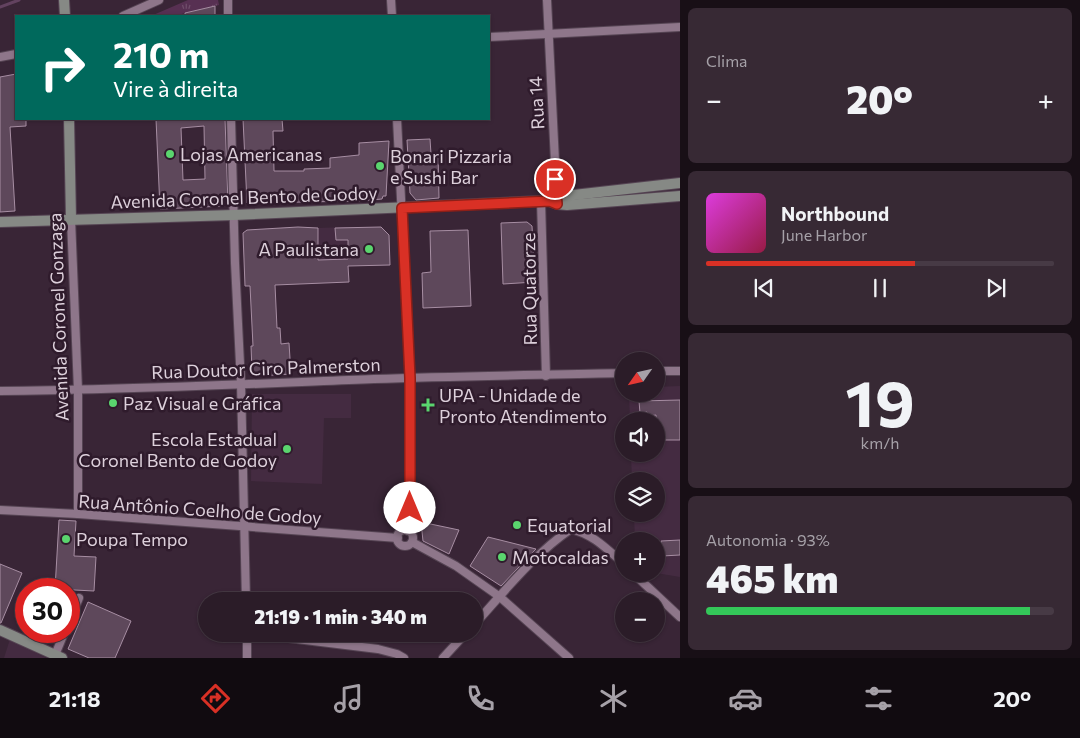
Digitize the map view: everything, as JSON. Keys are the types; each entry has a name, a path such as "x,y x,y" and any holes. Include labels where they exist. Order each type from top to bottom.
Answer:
{"main road":[{"path":"64,0 65,15"},
{"name":"Avenida Coronel Gonzaga","path":"69,120 71,219"},
{"name":"Avenida Coronel Bento de Godoy","path":"0,222 234,215 551,201 680,182"},
{"name":"Avenida Coronel Bento de Godoy","path":"551,201 567,205 680,196"},
{"path":"0,630 58,656"}],"street":[{"path":"124,15 159,0"},
{"path":"228,0 228,15"},
{"path":"391,0 392,15"},
{"name":"Rua 14","path":"547,0 551,201"},
{"path":"490,37 680,27"},
{"path":"0,57 15,54"},
{"path":"231,120 241,384 246,592"},
{"path":"397,120 410,378 411,495 408,531 412,535 412,542"},
{"name":"Rua Quatorze","path":"546,376 551,201"},
{"name":"Avenida Coronel Gonzaga","path":"71,219 78,390 78,514"},
{"path":"665,371 680,371"},
{"name":"Rua Doutor Ciro Palmerston","path":"0,391 615,372"},
{"name":"Rua Antônio Coelho de Godoy","path":"0,510 398,538 398,542 404,546 412,542 456,566 500,597 569,658"},
{"path":"483,615 557,538 571,529 583,532 600,542 615,556"},
{"path":"398,538 401,532 408,531"},
{"path":"643,582 680,617"},
{"path":"247,642 247,658"},
{"path":"321,642 378,649 404,658"},
{"path":"443,658 458,642"},
{"path":"58,656 62,643"}],"shaded area":[{"path":"347,227 349,282 319,283 318,228"},
{"path":"680,386 680,577 665,574 665,532 635,532 634,522 665,522 665,472 632,472 631,462 665,462 665,412 630,412 629,402 665,402 665,387"},
{"name":"Escola Estadual Coronel Bento de Godoy","path":"252,394 351,394 351,418 324,418 322,484 251,481"},
{"path":"10,639 46,658 4,658"}],"green space":[{"path":"188,0 218,0 219,5 177,15 153,15"}],"building":[{"path":"215,6 215,15 185,15 185,13"},
{"path":"15,74 15,120 26,120 26,126 10,127 15,211 0,212 0,77"},
{"path":"156,120 225,120 228,203 224,206 160,209","holes":["204,126 205,179 183,180 181,128"]},
{"path":"243,120 282,120 283,131 273,131 274,171 304,171 304,169 330,168 330,158 359,155 359,143 389,141 386,196 383,196 382,199 247,203"},
{"path":"430,139 431,154 438,153 439,198 416,200 410,193 407,140"},
{"path":"527,222 532,226 535,282 503,284 501,223"},
{"path":"298,227 318,228 318,260 348,259 348,240 336,240 335,228 381,227 389,235 390,265 348,266 349,282 275,285 277,328 280,328 281,344 289,343 291,374 257,376 252,371 251,346 253,346 250,286 245,286 243,233 247,230"},
{"path":"468,230 471,306 423,308 422,273 431,272 430,231"},
{"path":"665,400 680,400 680,440 665,440 665,412 640,412 639,402 665,402"},
{"name":"Poupa Tempo","path":"59,520 76,521 74,556 96,557 94,591 80,590 80,578 56,578"},
{"path":"421,522 459,530 449,554 423,541"},
{"name":"Motocaldas","path":"488,537 536,549 501,586 470,566"},
{"path":"680,540 680,555 665,556 665,541"},
{"path":"0,564 22,573 20,578 15,578 15,590 0,623"},
{"path":"88,602 131,621 115,658 89,658 68,649 71,643 80,643 80,621"}],"waterway":[{"path":"0,7 19,0"}],"place":[{"name":"Lojas Americanas","path":"170,154"},
{"name":"Bonari Pizzaria e Sushi Bar","path":"380,166"},
{"name":"A Paulistana","path":"369,249"},
{"name":"Paz Visual e Gráfica","path":"113,403"},
{"name":"UPA - Unidade de Pronto Atendimento","path":"428,405"},
{"name":"Escola Estadual Coronel Bento de Godoy","path":"287,449"},
{"name":"Equatorial","path":"517,525"},
{"name":"Poupa Tempo","path":"66,539"},
{"name":"Motocaldas","path":"502,557"}],"route":[{"path":"410,508 410,378 402,208 550,201 557,204 555,179"}]}
